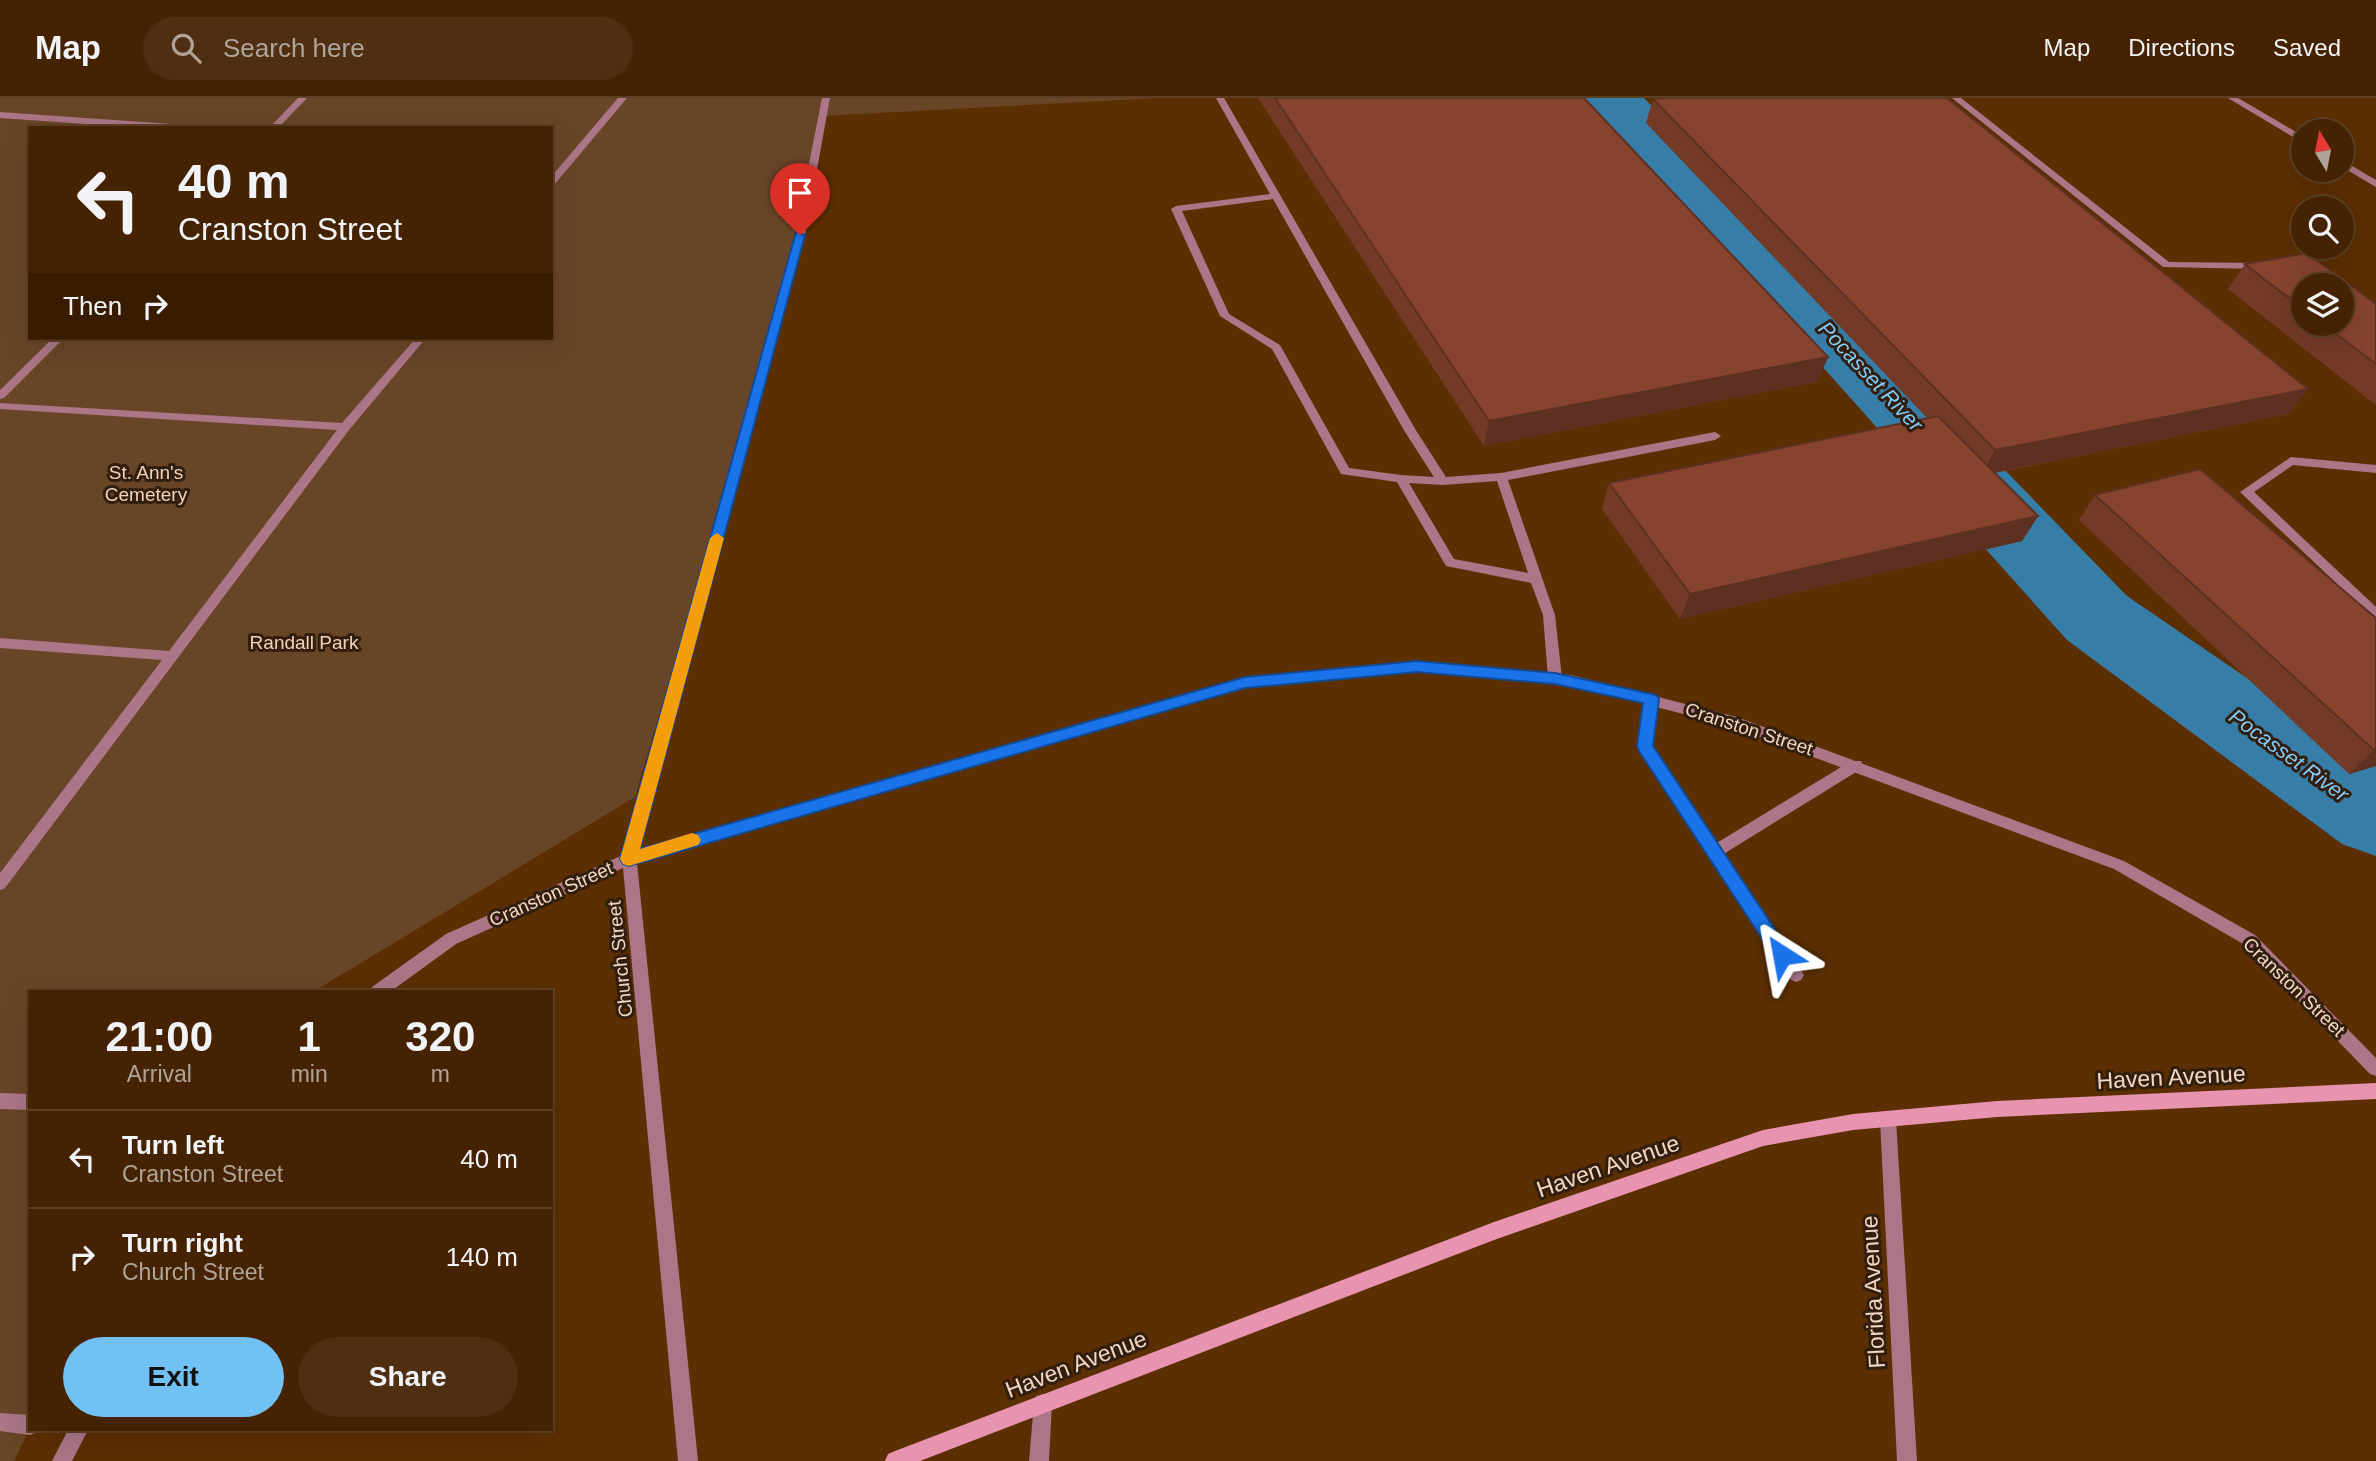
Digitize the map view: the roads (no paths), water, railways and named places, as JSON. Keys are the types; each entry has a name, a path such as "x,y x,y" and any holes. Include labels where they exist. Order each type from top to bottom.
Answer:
{"main road":[{"name":"Haven Avenue","path":"895,1461 1494,1231 1763,1138 1853,1122 1997,1109 2376,1091"}],"street":[{"path":"275,126 303,98"},
{"path":"553,181 623,98"},
{"name":"Church Street","path":"688,1461 629,859 800,235 825,98"},
{"path":"1220,98 1411,432 1443,481"},
{"path":"1956,98 2167,265 2277,266"},
{"path":"2232,98 2291,133"},
{"path":"0,115 157,126"},
{"path":"2354,170 2376,184"},
{"path":"1275,196 1176,209 1225,316 1276,346 1345,471 1401,479 1443,481 1501,477 1714,436"},
{"path":"0,396 57,340"},
{"path":"0,884 345,427 419,340"},
{"path":"0,405 345,427"},
{"path":"2376,469 2291,461 2246,492 2376,614"},
{"path":"1501,477 1549,615 1555,678"},
{"path":"1401,479 1450,563 1535,579"},
{"path":"0,643 171,656"},
{"name":"Cranston Street","path":"381,990 451,939 629,859 1245,682 1417,667 1555,678 1651,699 1732,721 2119,865 2250,940 2376,1069"},
{"path":"1651,699 1645,746 1713,853 1796,975"},
{"path":"1713,853 1856,765"},
{"path":"0,1101 28,1102"},
{"name":"Florida Avenue","path":"1888,1120 1907,1461"},
{"path":"1039,1461 1043,1403"},
{"path":"0,1422 28,1425"},
{"path":"62,1461 77,1431"}],"waterway":[{"name":"Pocasset River","path":"1611,98 2097,618 2376,817"}],"park label":[{"name":"St. Ann's Cemetery","path":"146,483"},
{"name":"Randall Park","path":"304,642"}]}
